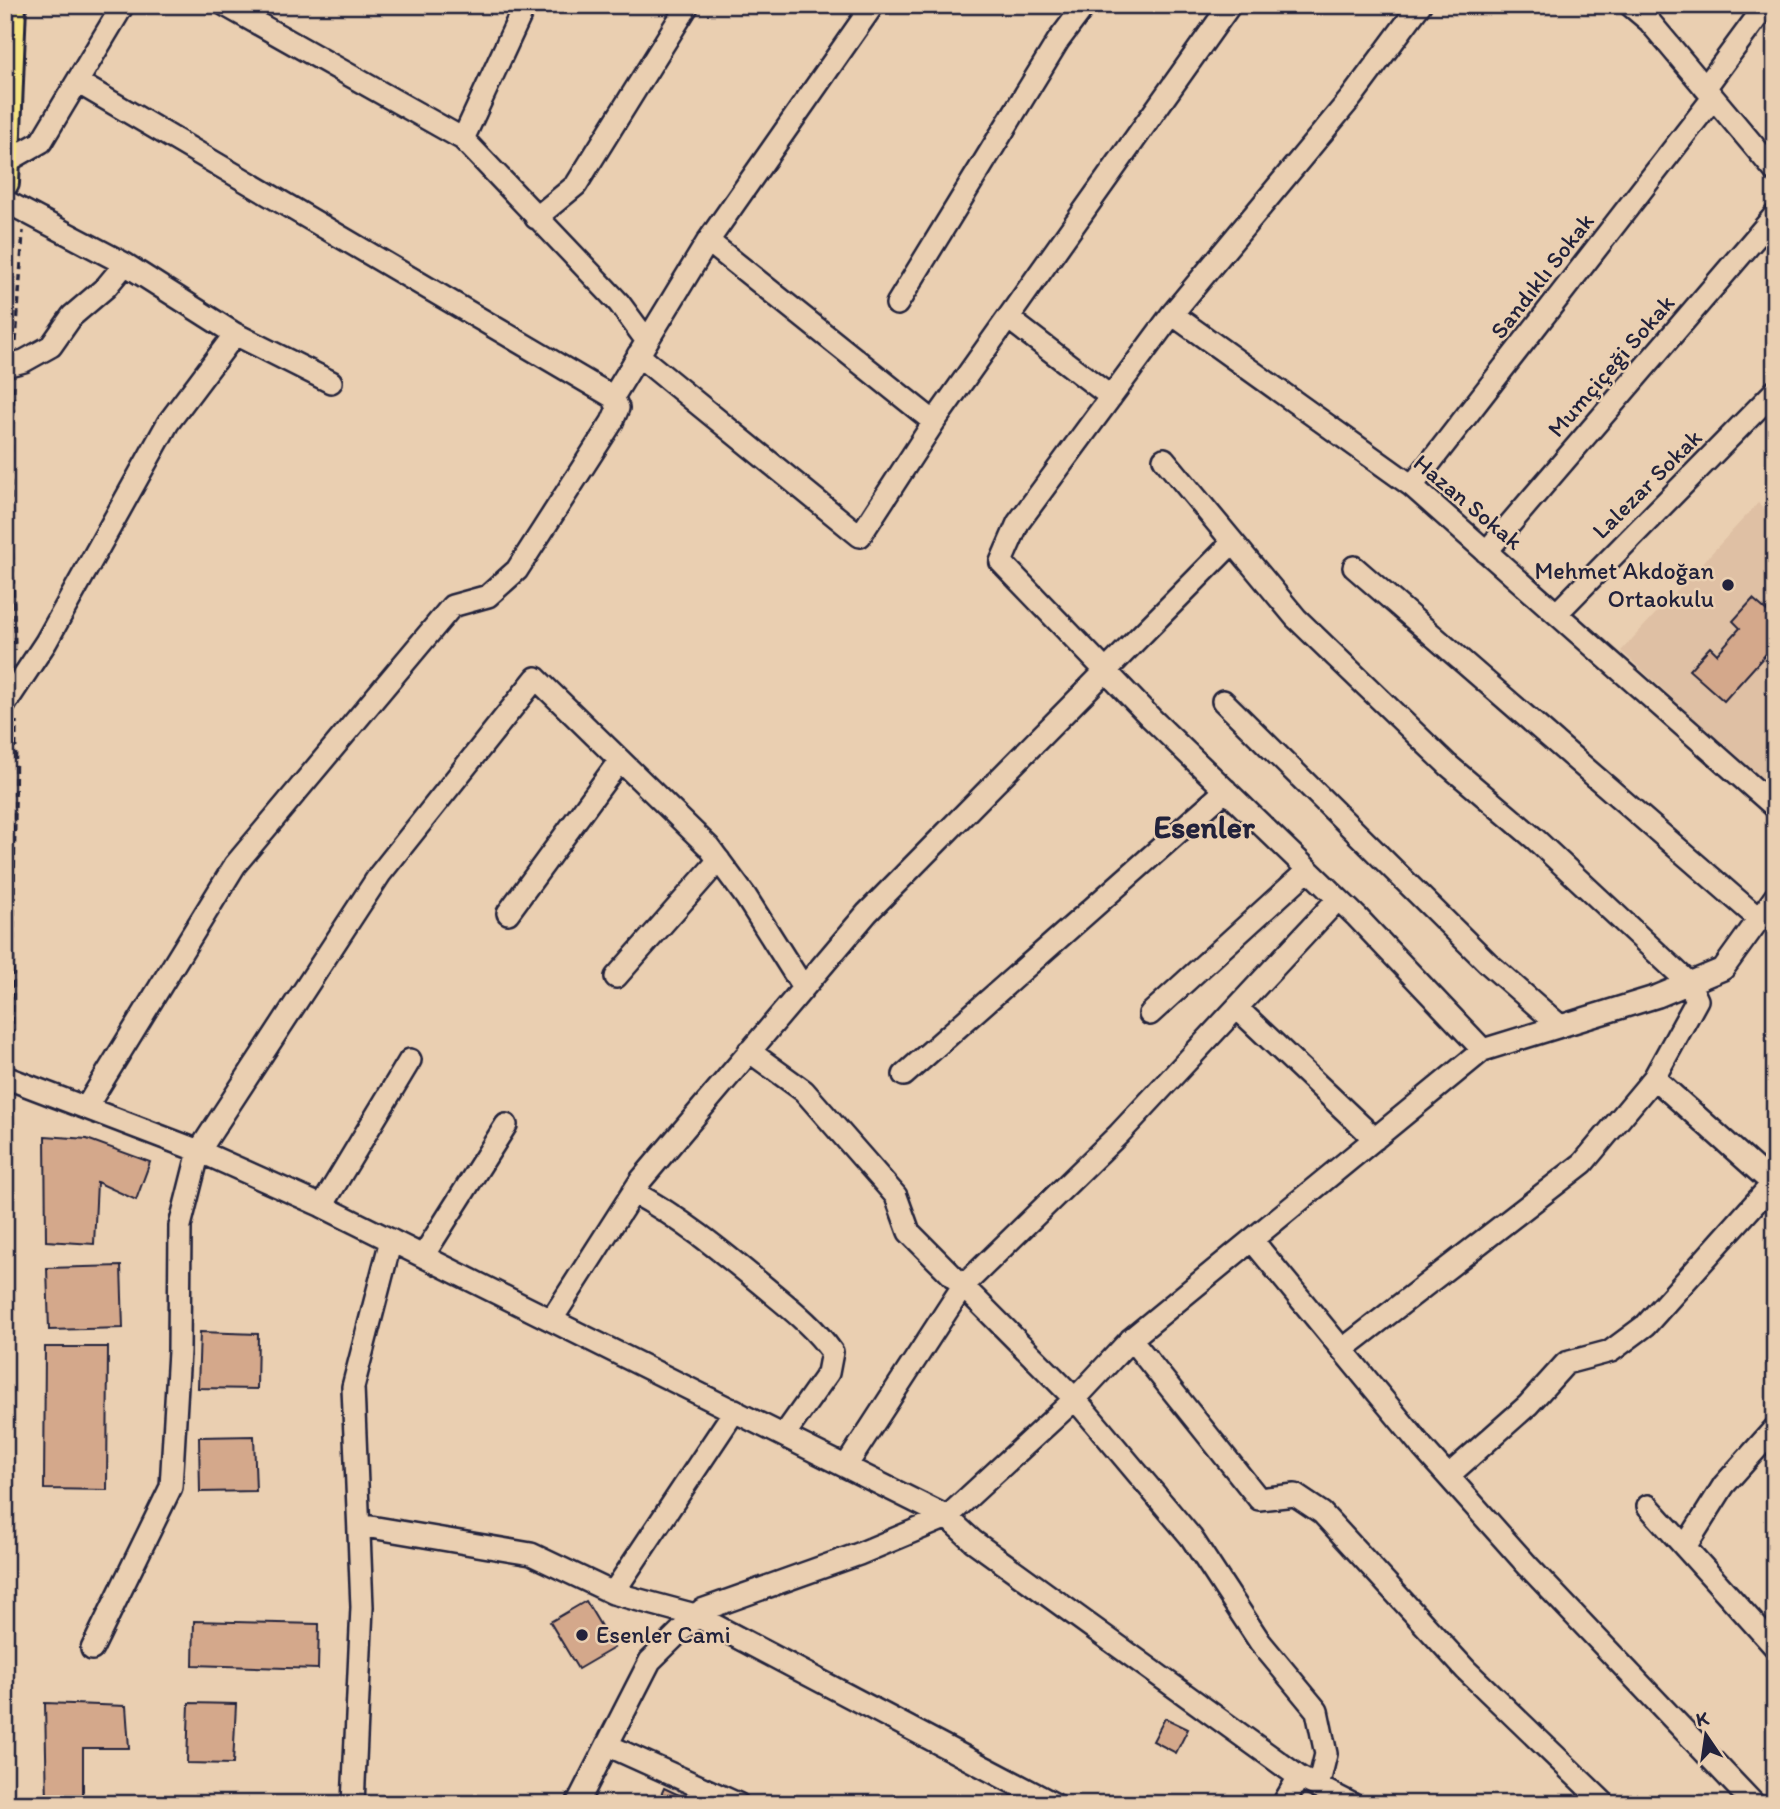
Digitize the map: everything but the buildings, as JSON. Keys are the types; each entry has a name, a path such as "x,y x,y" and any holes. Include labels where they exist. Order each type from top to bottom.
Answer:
{"main road":[{"path":"5,183 12,5"}],"street":[{"path":"6,162 41,142 79,83 123,5"},
{"path":"225,5 463,139 619,303 643,348 860,536 934,422 1230,5"},
{"path":"463,139 526,5"},
{"path":"536,218 576,185 688,5"},
{"path":"613,397 708,241 873,5"},
{"path":"897,304 1058,41 1085,5"},
{"path":"1420,5 1351,98 1172,314 1018,523 1000,562 1104,670 1338,899 1483,1050"},
{"path":"1630,5 1648,21 1774,168"},
{"name":"Sandıklı Sokak","path":"1412,486 1709,93 1766,5"},
{"path":"79,83 613,397 618,408 612,422 517,570 488,596 452,606 235,865 87,1106"},
{"path":"15,206 125,264 234,334 331,382"},
{"name":"Mumçiçeği Sokak","path":"1486,552 1775,215"},
{"path":"708,241 934,422"},
{"path":"10,365 51,346 72,316 106,287 125,264"},
{"name":"Hazan Sokak","path":"1172,314 1412,486 1775,807"},
{"path":"1008,318 1111,397"},
{"path":"5,704 46,642 168,423 234,334"},
{"name":"Lalezar Sokak","path":"1557,613 1775,391"},
{"path":"1164,459 1296,618 1448,765 1535,839 1689,983 1697,1000 1654,1078 1583,1163 1342,1350"},
{"path":"552,1320 633,1192 867,912 1233,542"},
{"path":"1354,567 1759,919"},
{"path":"92,1649 171,1488 179,1351 180,1226 199,1151 380,874 536,678 719,860 746,897 803,987"},
{"path":"1223,701 1488,963 1560,1026"},
{"path":"508,914 620,760"},
{"path":"904,1075 1226,790"},
{"path":"616,978 719,860"},
{"path":"1150,1014 1308,870"},
{"path":"577,1804 649,1661 695,1615 702,1610 859,1554 947,1517 1075,1399 1131,1339 1483,1050 1658,996 1723,969 1775,897"},
{"path":"846,1466 963,1286 1119,1134 1338,899"},
{"path":"1237,1008 1375,1139"},
{"path":"749,1051 804,1091 896,1196 909,1232 1075,1399 1191,1537 1260,1642 1317,1710 1326,1754 1308,1782 1283,1804"},
{"path":"322,1206 410,1059"},
{"path":"8,1078 199,1151 322,1206 947,1517 974,1541 1308,1782 1352,1804"},
{"path":"1448,1476 1528,1405 1566,1363 1611,1351 1646,1325 1774,1184 1654,1078"},
{"path":"423,1256 506,1125"},
{"path":"633,1192 670,1212 707,1239 817,1331 832,1352 828,1373 784,1435"},
{"path":"353,1804 362,1607 353,1387 391,1240"},
{"path":"1252,1240 1448,1476 1528,1566 1754,1804"},
{"path":"1131,1339 1259,1499 1295,1495 1322,1513 1466,1670 1605,1804"},
{"path":"614,1593 735,1410"},
{"path":"1685,1546 1724,1485 1775,1429"},
{"path":"1648,1506 1775,1647"},
{"path":"359,1525 531,1554 614,1593 695,1615 1054,1804"},
{"path":"607,1745 738,1804"}],"path":[{"path":"5,1460 8,1078 16,685 10,475 15,206"}],"shaded area":[{"name":"Mehmet Akdoğan Ortaokulu","path":"1758,503 1775,519 1775,792 1621,651"}],"place":[{"name":"Mehmet Akdoğan Ortaokulu","path":"1728,585"},
{"name":"Esenler Cami","path":"582,1635"}],"district":[{"name":"Esenler","path":"1204,827"}]}
